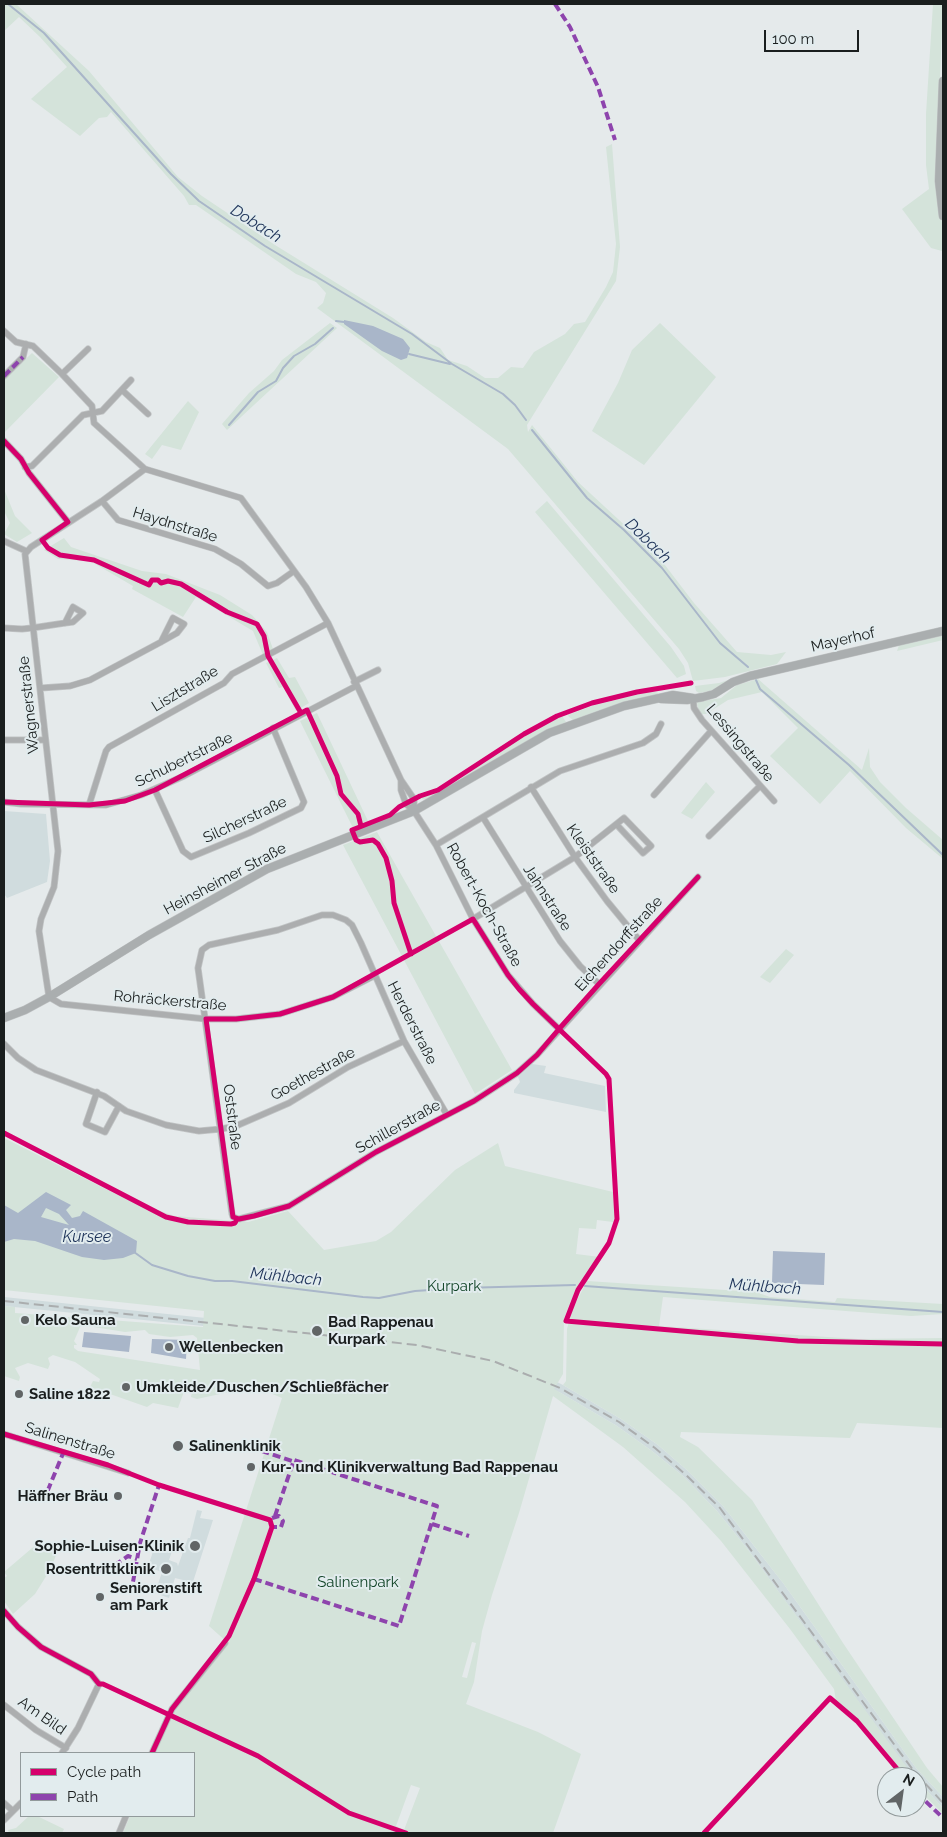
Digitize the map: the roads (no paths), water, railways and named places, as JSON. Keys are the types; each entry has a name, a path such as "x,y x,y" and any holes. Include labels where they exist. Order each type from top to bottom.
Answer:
{"street":[{"path":"943,81 939,181 943,216"},
{"path":"4,331 16,342 33,346 62,374 92,406 94,423 145,470 241,498 294,571 328,623 401,780 414,799 414,811"},
{"path":"4,376 22,357 26,344"},
{"path":"62,374 88,349"},
{"path":"26,467 32,466 84,414 102,411 131,380"},
{"path":"122,390 148,414"},
{"path":"4,441 21,459 68,522"},
{"path":"4,540 26,552 145,470"},
{"name":"Haydnstraße","path":"102,501 118,520 215,549 241,564 268,586 277,583 294,571"},
{"name":"Wagnerstraße","path":"26,552 32,628 58,851 54,887 41,919 39,931 49,997"},
{"path":"4,628 32,628 65,623"},
{"name":"Lisztstraße","path":"89,806 106,751 109,747 224,683 232,674 328,623"},
{"name":"Mayerhof","path":"750,676 943,631"},
{"path":"40,688 70,686 90,680 161,642"},
{"name":"Schubertstraße","path":"4,802 89,806 116,803 155,790 378,670"},
{"name":"Heinsheimer Straße","path":"4,1018 26,1010 149,935 268,869 414,811 549,733 624,706 679,694 693,698 714,694 733,682 750,676"},
{"name":"Lessingstraße","path":"693,698 694,708 711,731 759,787 774,801"},
{"path":"436,845 484,819 532,787 560,772 643,742 656,734 661,724"},
{"name":"Silcherstraße","path":"155,790 183,851 191,857 249,833 301,808 304,802 273,728"},
{"path":"654,795 711,731"},
{"path":"4,740 45,740"},
{"path":"401,780 401,790 406,804 414,811"},
{"name":"Kleiststraße","path":"532,787 575,857 640,942"},
{"path":"709,836 759,787"},
{"name":"Robert-Koch-Straße","path":"414,811 436,845 474,919 508,975 533,1004 559,1029"},
{"path":"474,919 575,857 624,818 651,846 643,853 616,825"},
{"name":"Jahnstraße","path":"484,819 525,888 560,941 580,966 599,984"},
{"name":"Eichendorffstraße","path":"559,1029 698,876"},
{"name":"Herderstraße","path":"200,954 209,945 278,930 322,916 333,915 352,925 404,1041 446,1115"},
{"name":"Oststraße","path":"200,954 198,968 233,1217"},
{"name":"Rohräckerstraße","path":"49,997 61,1004 206,1019 236,1019 280,1014 333,997 374,976"},
{"name":"Schillerstraße","path":"233,1217 240,1219 288,1206 376,1152 474,1101 517,1073 537,1055 559,1029"},
{"name":"Goethestraße","path":"4,1044 18,1058 36,1070 96,1092 141,1117 176,1127 199,1131 221,1130 289,1103 348,1066 404,1041"},
{"path":"96,1092 86,1124 105,1132 119,1106"},
{"name":"Salinenstraße","path":"4,1434 128,1473"},
{"path":"4,1611 6,1619 41,1647 91,1674 99,1684 64,1751"},
{"path":"152,1752 172,1709 224,1643"},
{"name":"Am Bild","path":"4,1705 64,1751"},
{"path":"4,1803 13,1811"},
{"path":"4,1820 20,1804"},
{"path":"119,1833 126,1817"}],"water":[{"path":"344,320 373,326 403,339 410,348 407,358 401,360 382,351 344,324"},
{"name":"Kursee","path":"46,1192 71,1205 66,1210 72,1218 80,1216 83,1211 137,1241 136,1253 123,1258 104,1260 82,1257 35,1241 14,1239 4,1242 4,1205 18,1213","holes":["46,1208 59,1214 69,1225 41,1217"]},
{"path":"773,1251 825,1253 824,1285 772,1283"},
{"path":"84,1332 131,1336 129,1352 82,1347"},
{"name":"Wellenbecken","path":"152,1339 187,1340 186,1359 151,1353"}],"waterway":[{"name":"Dobach","path":"8,4 44,33 171,174 199,201 265,246 412,334 452,364 503,394 515,405 526,420"},
{"path":"336,321 344,322"},
{"path":"229,425 258,392 276,381 283,368 294,356 315,344 333,328"},
{"path":"409,354 450,364"},
{"name":"Dobach","path":"532,430 587,498 624,530 662,568 720,643 748,667"},
{"name":"Dobach","path":"756,680 760,689 849,765 943,855"},
{"name":"Mühlbach","path":"134,1252 152,1265 188,1276 215,1281 232,1281 363,1297 379,1298 415,1291 461,1288 575,1285"},
{"name":"Mühlbach","path":"585,1286 943,1312"}],"railway":[{"path":"4,1301 417,1345 493,1361 560,1388 619,1422 655,1448 720,1508 913,1770 943,1803"}],"place":[{"name":"Kelo Sauna","path":"25,1320"},
{"name":"Bad Rappenau Kurpark","path":"317,1331"},
{"name":"Wellenbecken","path":"169,1347"},
{"name":"Umkleide/Duschen/Schließfächer","path":"126,1387"},
{"name":"Saline 1822","path":"19,1394"},
{"name":"Salinenklinik","path":"178,1446"},
{"name":"Kur- und Klinikverwaltung Bad Rappenau","path":"251,1467"},
{"name":"Häffner Bräu","path":"118,1496"},
{"name":"Sophie-Luisen-Klinik","path":"195,1546"},
{"name":"Rosentrittklinik","path":"166,1569"},
{"name":"Seniorenstift am Park","path":"100,1597"}],"park label":[{"name":"Kurpark","path":"454,1286"},
{"name":"Salinenpark","path":"358,1582"}]}
